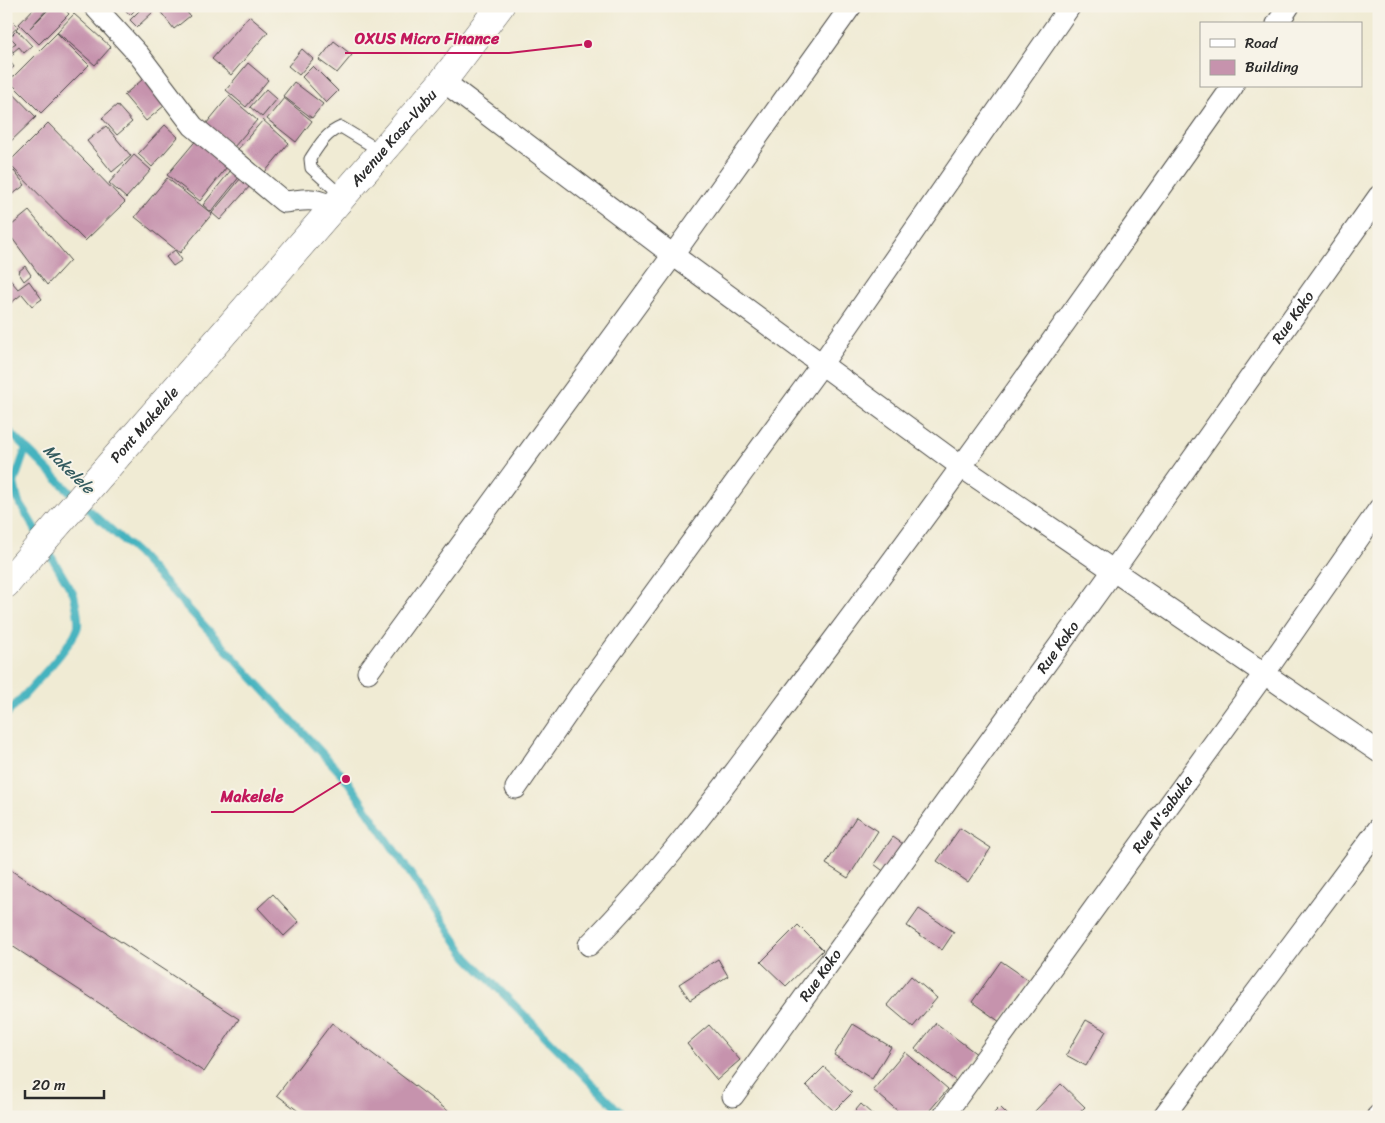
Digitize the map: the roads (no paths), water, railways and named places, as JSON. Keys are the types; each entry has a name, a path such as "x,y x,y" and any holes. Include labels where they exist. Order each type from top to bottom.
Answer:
{"main road":[{"name":"Avenue Kasa-Vubu","path":"284,266 443,81 500,6"},
{"name":"Pont Makelele","path":"6,584 284,266"}],"street":[{"path":"94,6 139,55 193,126 284,202 309,198 323,202 338,202"},
{"path":"368,672 673,255 850,6"},
{"path":"516,788 580,695 821,365 1070,6"},
{"path":"1278,22 1289,6"},
{"path":"443,81 673,255 962,468 1379,752"},
{"path":"589,945 632,901 713,801 962,468 1232,88"},
{"name":"Rue Koko","path":"733,1096 1113,571 1379,196"},
{"name":"Rue N'sabuka","path":"943,1117 1264,674 1379,509"},
{"path":"1163,1117 1379,828"}],"lane":[{"path":"338,202 312,168 310,158 325,137 341,127 382,152"}],"waterway":[{"name":"Makelele","path":"6,428 78,500 137,553 346,779 467,957 625,1117"},
{"path":"6,715 67,646 78,626 74,595 18,500 14,483 26,448"}],"place":[{"name":"OXUS Micro Finance","path":"588,44"},
{"name":"Makelele","path":"346,779"}]}
